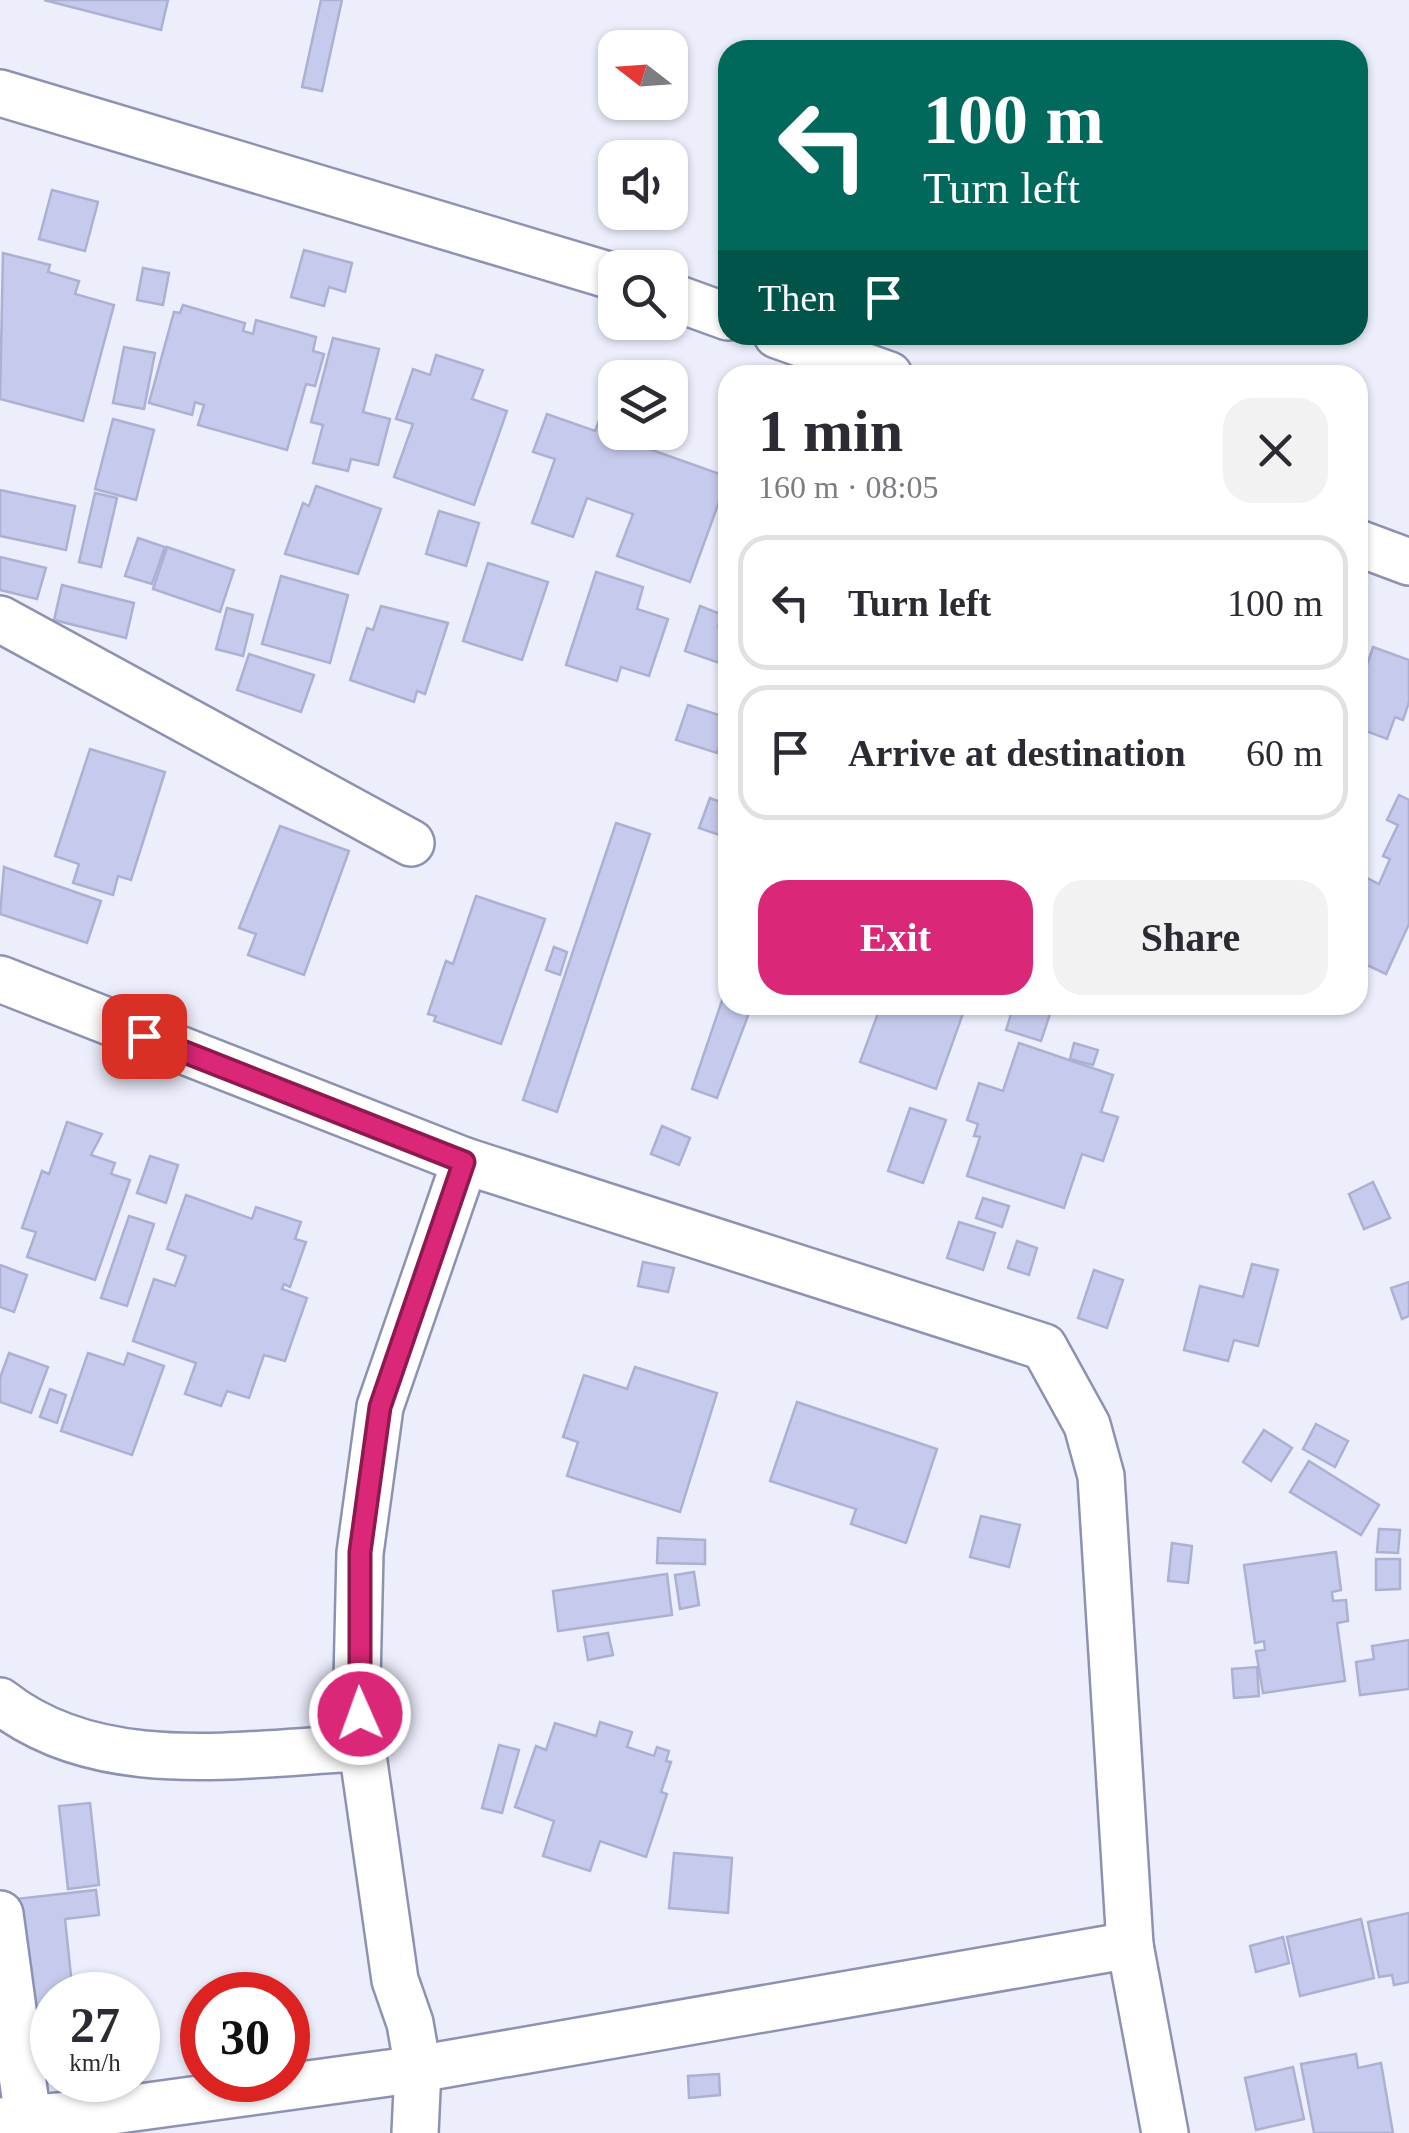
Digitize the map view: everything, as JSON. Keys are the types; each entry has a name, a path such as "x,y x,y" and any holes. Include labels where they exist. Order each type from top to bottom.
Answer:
{"street":[{"path":"0,93 598,272"},
{"path":"688,303 718,313"},
{"path":"805,345 861,365"},
{"path":"1368,547 1409,562"},
{"path":"0,619 410,844"},
{"path":"0,979 464,1162 1044,1347 1087,1425 1101,1476 1130,1945 1165,2133"},
{"path":"415,2133 418,2069 410,2023 395,1980 362,1748 357,1680 360,1552 380,1407 464,1162"},
{"path":"0,1701 60,1739 124,1750 184,1756 362,1748"},
{"path":"0,1914 14,2120 418,2069 1130,1945"}],"building":[{"path":"44,0 168,0 161,30"},
{"path":"321,0 342,0 322,91 302,87"},
{"path":"52,190 98,202 85,251 39,239"},
{"path":"304,250 352,263 345,292 329,287 324,306 291,297"},
{"path":"3,253 50,265 48,272 79,281 75,294 114,305 83,421 0,399"},
{"path":"143,268 169,273 163,305 137,300"},
{"path":"183,305 245,323 243,331 253,334 256,320 316,337 313,351 324,354 315,386 306,384 287,450 198,425 204,405 195,402 192,415 149,403 174,312 180,313"},
{"path":"333,338 379,349 363,412 390,419 378,465 351,459 348,471 313,463 323,425 311,422"},
{"path":"124,347 155,353 144,409 113,403"},
{"path":"436,355 483,370 472,399 507,411 474,505 394,477 413,424 396,419 413,369 430,375"},
{"path":"547,414 595,431 598,423 598,450 652,450 718,473 718,505 690,582 617,556 633,514 587,498 573,537 532,523 555,459 533,452"},
{"path":"113,419 154,430 136,500 95,489"},
{"path":"316,486 381,509 358,574 285,554 303,503 309,506"},
{"path":"0,490 75,506 66,550 0,536"},
{"path":"95,493 117,498 101,567 79,562"},
{"path":"439,511 479,523 466,566 426,554"},
{"path":"138,538 165,547 152,584 125,576"},
{"path":"167,547 234,570 220,612 153,589"},
{"path":"0,557 46,568 37,599 0,590"},
{"path":"488,563 548,582 522,660 463,641"},
{"path":"596,572 643,587 637,609 668,619 649,676 621,667 617,681 566,665"},
{"path":"281,576 348,595 330,663 262,644"},
{"path":"62,585 134,603 126,638 54,620"},
{"path":"381,606 448,623 425,694 417,691 414,702 350,680 367,628 373,630"},
{"path":"700,606 718,613 718,663 685,651"},
{"path":"227,608 253,615 243,656 216,649"},
{"path":"1373,647 1409,660 1409,702 1403,720 1395,717 1387,739 1368,732 1368,662"},
{"path":"249,654 314,675 301,712 237,690"},
{"path":"688,705 718,715 717,753 676,740"},
{"path":"90,749 165,772 131,880 118,876 113,895 73,883 79,864 55,856"},
{"path":"1399,795 1409,800 1409,924 1386,974 1368,966 1368,878 1379,884 1390,859 1383,856 1398,825 1387,820"},
{"path":"710,798 718,801 718,835 699,828"},
{"path":"616,823 650,834 557,1112 523,1100"},
{"path":"280,826 349,851 304,975 248,955 256,934 239,928"},
{"path":"4,867 101,901 87,943 0,914"},
{"path":"476,896 545,919 501,1044 434,1021 436,1016 428,1014 446,961 453,964"},
{"path":"554,947 567,952 560,975 546,970"},
{"path":"718,1012 748,1015 717,1098 692,1089"},
{"path":"877,1015 962,1015 936,1089 860,1062"},
{"path":"1011,1015 1050,1015 1041,1041 1006,1030"},
{"path":"1019,1043 1113,1075 1101,1112 1118,1117 1103,1161 1082,1154 1064,1208 967,1176 980,1137 974,1136 978,1124 967,1120 979,1083 1003,1091"},
{"path":"1074,1043 1098,1050 1093,1065 1070,1059"},
{"path":"910,1108 946,1120 923,1183 888,1171"},
{"path":"67,1122 102,1134 91,1155 115,1163 111,1174 130,1180 95,1280 27,1257 36,1232 22,1228 42,1171 49,1174"},
{"path":"662,1126 690,1138 679,1165 651,1154"},
{"path":"150,1156 178,1165 166,1203 137,1193"},
{"path":"1373,1182 1390,1218 1364,1229 1349,1194"},
{"path":"186,1195 252,1219 256,1207 301,1222 295,1239 306,1242 290,1287 284,1284 282,1289 307,1298 285,1361 264,1355 249,1398 227,1391 221,1406 185,1394 196,1363 133,1341 154,1279 175,1286 186,1256 167,1249"},
{"path":"983,1198 1009,1206 1002,1227 976,1218"},
{"path":"129,1216 154,1224 127,1306 101,1298"},
{"path":"959,1222 995,1233 983,1270 947,1258"},
{"path":"1017,1241 1037,1248 1029,1275 1008,1268"},
{"path":"643,1262 674,1268 668,1292 638,1286"},
{"path":"1252,1264 1278,1270 1258,1346 1234,1340 1228,1361 1184,1350 1200,1286 1243,1297"},
{"path":"0,1265 27,1275 14,1312 0,1307"},
{"path":"1094,1270 1123,1280 1107,1328 1078,1318"},
{"path":"1409,1282 1409,1316 1402,1319 1391,1288"},
{"path":"9,1353 48,1367 31,1413 0,1402 0,1378"},
{"path":"88,1353 124,1365 128,1353 164,1366 132,1455 61,1431"},
{"path":"635,1367 717,1393 680,1512 567,1476 578,1442 563,1437 584,1375 627,1389"},
{"path":"50,1389 66,1395 57,1423 40,1417"},
{"path":"797,1402 937,1449 906,1543 851,1524 856,1509 770,1481"},
{"path":"1316,1424 1348,1441 1335,1467 1303,1449"},
{"path":"1264,1430 1292,1448 1271,1481 1243,1462"},
{"path":"1309,1461 1379,1505 1361,1535 1290,1492"},
{"path":"981,1516 1020,1525 1009,1567 970,1557"},
{"path":"1379,1529 1400,1530 1398,1553 1377,1552"},
{"path":"658,1538 705,1540 705,1564 657,1563"},
{"path":"1172,1543 1192,1546 1188,1583 1168,1581"},
{"path":"1336,1552 1341,1590 1332,1592 1333,1601 1346,1600 1348,1621 1337,1623 1345,1681 1263,1693 1256,1651 1265,1650 1264,1641 1255,1643 1244,1565"},
{"path":"1376,1559 1400,1559 1400,1589 1376,1590"},
{"path":"694,1572 699,1605 680,1609 675,1575"},
{"path":"667,1574 672,1615 558,1631 553,1591"},
{"path":"608,1633 613,1655 588,1660 584,1637"},
{"path":"1409,1640 1409,1689 1360,1695 1356,1662 1374,1659 1372,1646"},
{"path":"1257,1667 1259,1696 1234,1698 1232,1669"},
{"path":"600,1722 632,1732 627,1747 654,1756 657,1747 669,1751 666,1761 671,1762 661,1792 667,1794 646,1857 600,1841 590,1871 543,1856 554,1821 515,1807 536,1746 546,1750 555,1723 596,1736"},
{"path":"499,1745 519,1750 502,1813 482,1808"},
{"path":"90,1803 99,1885 68,1889 59,1806"},
{"path":"674,1853 732,1858 728,1913 669,1908"},
{"path":"96,1890 99,1915 65,1919 71,1972 30,1972 30,2017 16,1899"},
{"path":"1409,1913 1409,1982 1394,1985 1392,1975 1379,1977 1368,1922"},
{"path":"1361,1919 1374,1978 1300,1996 1287,1937"},
{"path":"1283,1937 1289,1963 1256,1972 1250,1946"},
{"path":"1356,2054 1358,2068 1381,2063 1393,2133 1314,2133 1301,2064"},
{"path":"1293,2067 1304,2119 1256,2130 1245,2078"},
{"path":"719,2074 720,2095 689,2098 688,2076"}],"route":[{"path":"144,1036 464,1162 380,1407 360,1552 360,1714"}]}
